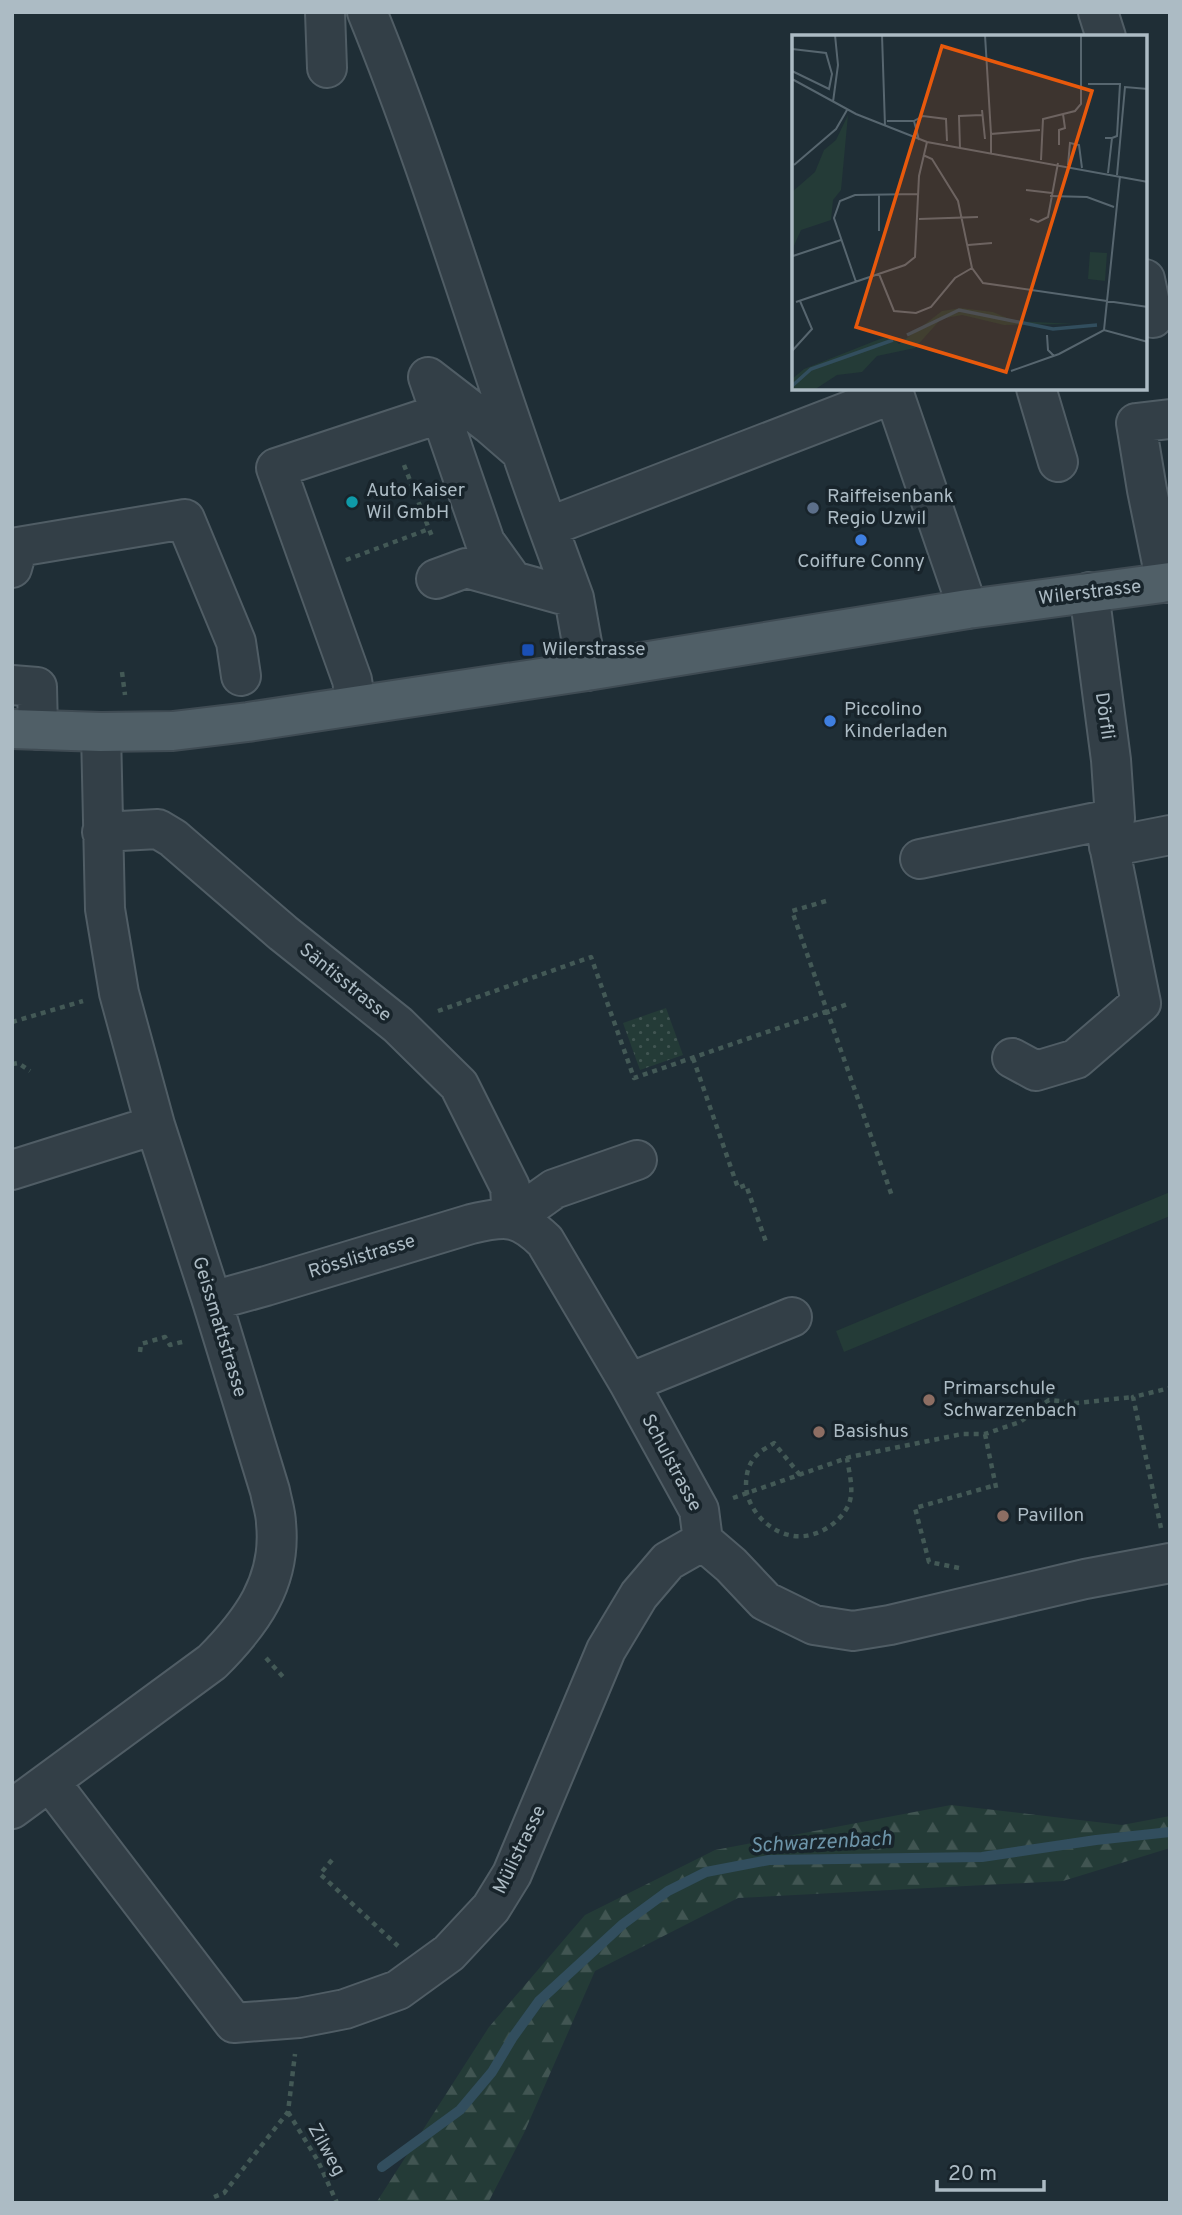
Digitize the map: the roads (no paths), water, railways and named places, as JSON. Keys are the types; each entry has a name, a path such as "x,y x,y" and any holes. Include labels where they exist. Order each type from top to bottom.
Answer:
{"main road":[{"name":"Wilerstrasse","path":"25,730 173,731 248,722 587,671 968,609 1168,583"}],"street":[{"path":"325,12 327,68"},
{"path":"367,12 400,94 520,452 574,598 587,671"},
{"path":"1098,12 1105,35"},
{"path":"1147,289 1153,318"},
{"path":"513,581 485,542 428,377 489,424 520,452"},
{"path":"1037,390 1058,462"},
{"path":"548,527 892,391 968,609"},
{"path":"356,705 336,615 276,468 439,414"},
{"path":"1168,583 1147,490 1136,423 1170,419"},
{"path":"14,548 185,519 236,642 248,722"},
{"path":"451,574 513,581 574,598"},
{"path":"194,589 218,649 241,677"},
{"name":"Dörfli","path":"1012,1058 1036,1071 1076,1059 1141,1003 1133,938 1111,835 1111,761 1089,592"},
{"path":"12,685 37,687 25,730"},
{"name":"Geissmattstrasse","path":"12,1809 212,1662 240,1633 258,1607 271,1580 275,1553 276,1524 270,1491 155,1125 119,993 105,909 101,732"},
{"name":"Säntisstrasse","path":"102,832 158,829 173,838 283,933 398,1025 459,1085 510,1187 512,1219"},
{"path":"981,865 1111,835"},
{"path":"920,859 1111,835 1170,835"},
{"path":"12,1170 155,1125"},
{"path":"512,1219 554,1189 637,1160"},
{"name":"Rösslistrasse","path":"212,1300 471,1224 492,1219 512,1219"},
{"name":"Schulstrasse","path":"512,1219 532,1228 544,1241 629,1384 699,1510 703,1541"},
{"path":"629,1384 792,1317"},
{"path":"703,1541 731,1564 765,1601 814,1625 853,1631 1169,1563"},
{"name":"Mülistrasse","path":"50,1782 234,2023 299,2018 345,2009 398,1990 449,1953 491,1908 512,1874 606,1650 639,1595 668,1561 703,1541"}],"waterway":[{"name":"Schwarzenbach","path":"382,2167 460,2110 492,2072 539,2001 623,1924 668,1891 706,1872 769,1860 982,1857 1170,1832"}],"place":[{"name":"Auto Kaiser Wil GmbH","path":"352,502"},
{"name":"Raiffeisenbank Regio Uzwil","path":"813,508"},
{"name":"Coiffure Conny","path":"861,540"},
{"name":"Wilerstrasse","path":"528,650"},
{"name":"Piccolino Kinderladen","path":"830,721"},
{"name":"Primarschule Schwarzenbach","path":"929,1400"},
{"name":"Basishus","path":"819,1432"},
{"name":"Pavillon","path":"1003,1516"}]}
